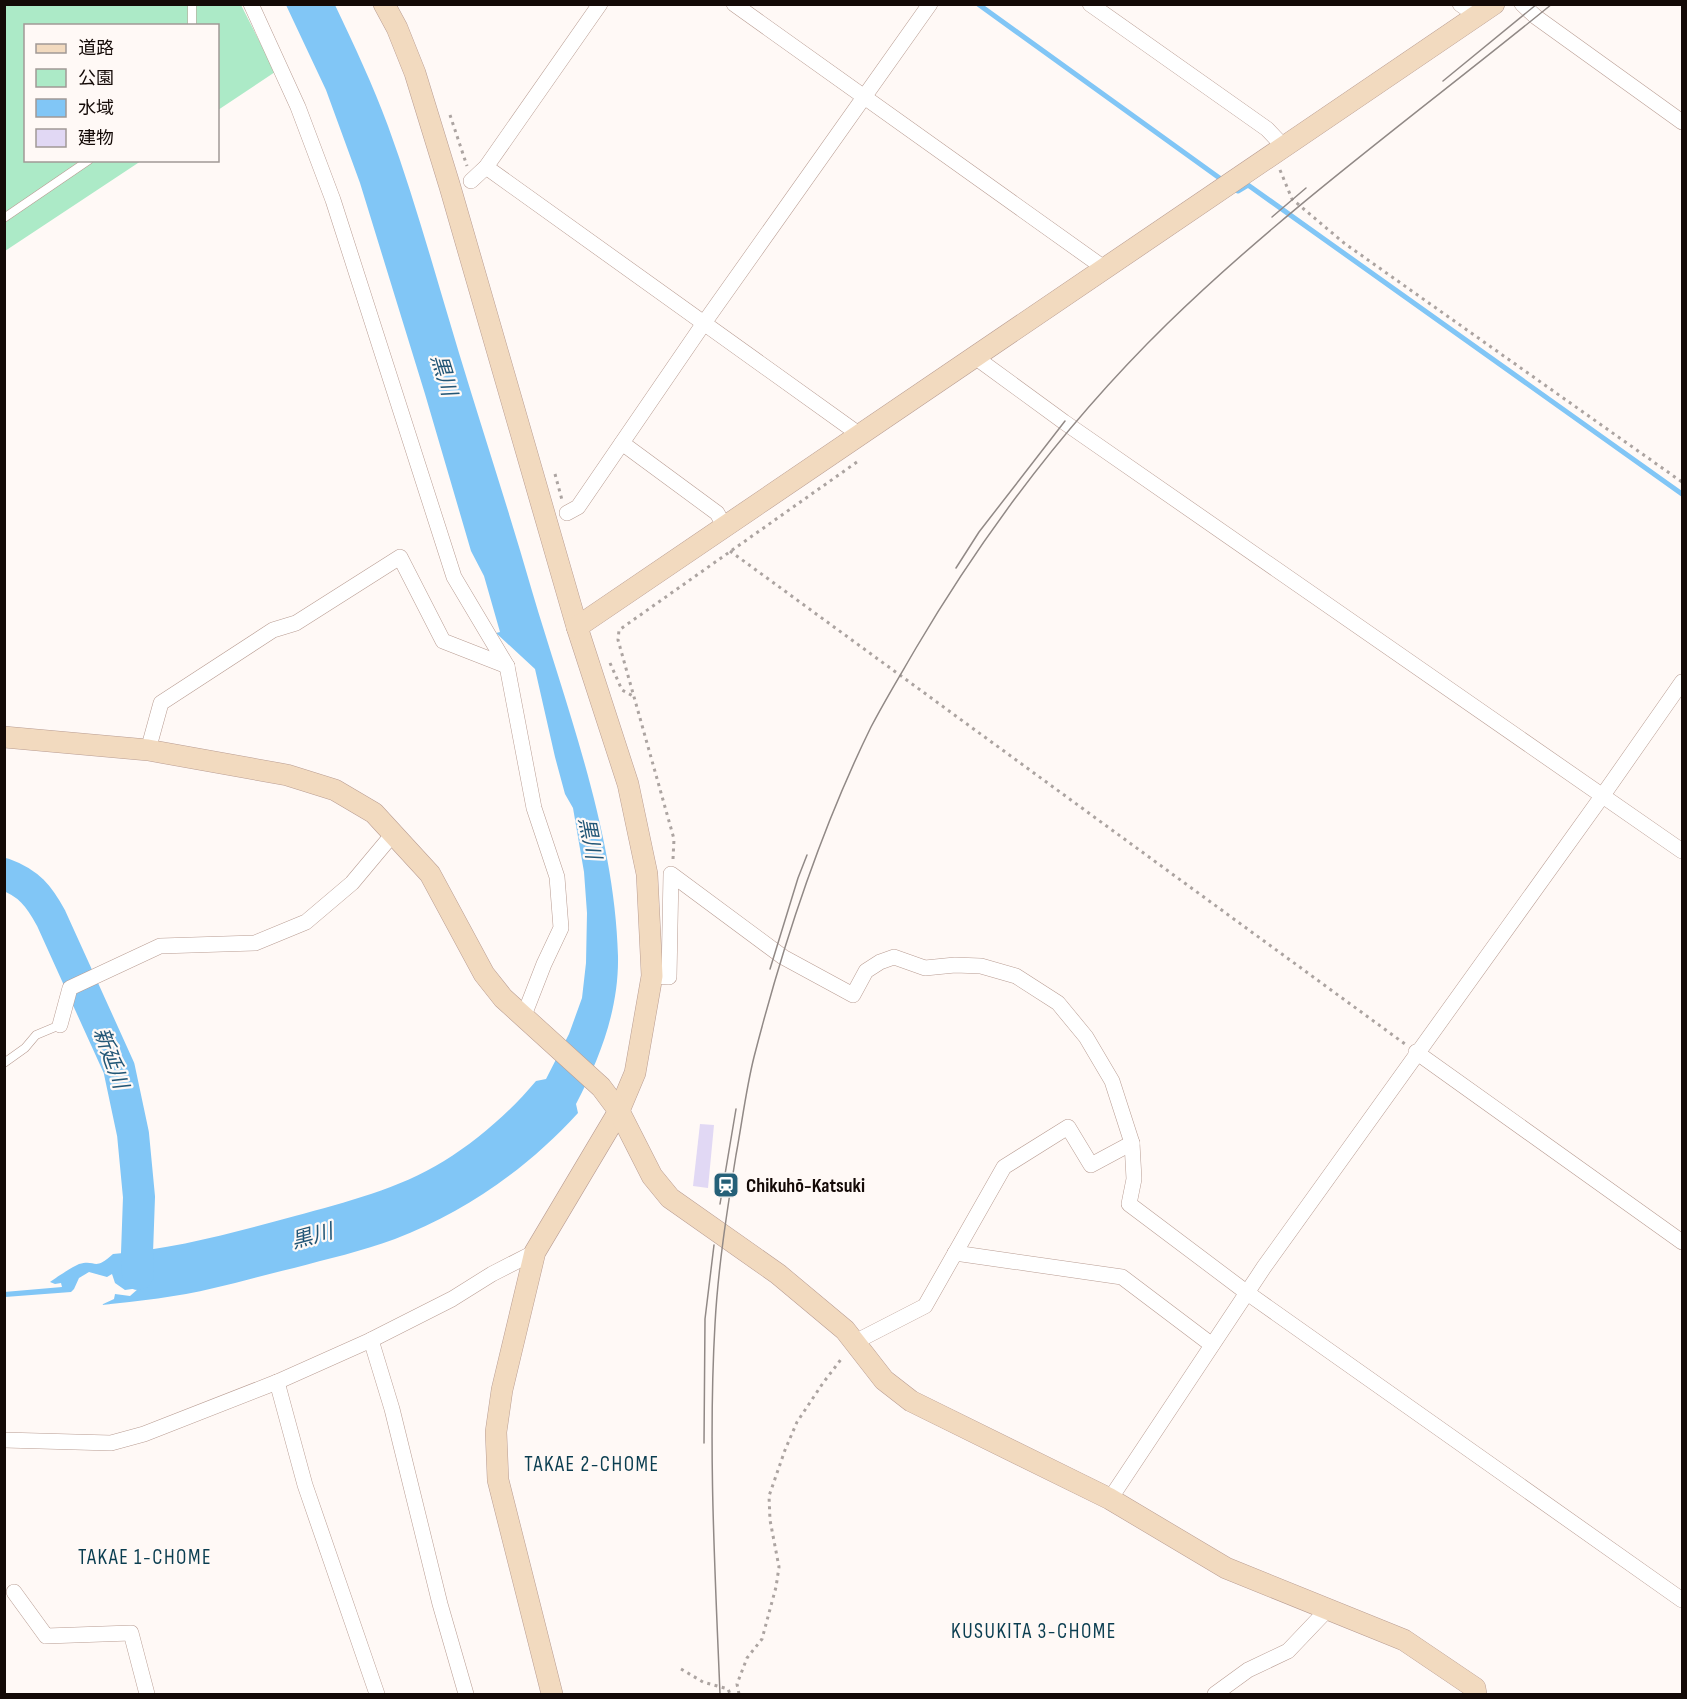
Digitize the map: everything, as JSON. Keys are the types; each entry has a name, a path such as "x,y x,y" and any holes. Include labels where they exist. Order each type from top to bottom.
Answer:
{"street":[{"path":"251,4 298,107 333,200 454,577 507,666 534,808 557,877 561,928 544,964 531,1025"},
{"path":"384,4 398,28 415,73 454,198 577,627 628,784 647,874 652,976 635,1073 619,1111 535,1252 502,1390 496,1432 498,1480 552,1695"},
{"path":"471,181 486,167 600,4"},
{"path":"734,4 1104,268"},
{"path":"567,513 578,507 704,323 930,4"},
{"path":"1090,4 1267,129 1279,151"},
{"path":"1522,4 1536,17 1683,122"},
{"path":"577,627 1279,151 1477,8"},
{"path":"486,167 860,435"},
{"path":"975,357 1064,422 1683,851"},
{"path":"622,443 717,513 725,527"},
{"path":"148,750 160,703 273,630 296,623 400,557 444,641 507,666"},
{"path":"1110,1499 1246,1292 1683,682"},
{"path":"4,737 148,750 287,775 335,790 374,813 430,874 484,974 503,998 601,1087 619,1111 652,1176 670,1198 778,1274 845,1330 884,1380 911,1401 1110,1499 1226,1568 1404,1640 1478,1692"},
{"path":"60,1025 70,988 160,946 255,943 306,922 352,883 393,834"},
{"path":"652,976 669,977 672,874"},
{"path":"672,874 783,957 853,995 866,971 894,957 925,968 955,965 981,966 1016,976 1058,1003 1086,1037 1112,1081 1132,1143 1134,1179 1129,1204 1246,1292 1683,1600"},
{"path":"1416,1052 1683,1242"},
{"path":"855,1342 925,1306 1004,1167 1068,1127 1091,1165 1132,1143"},
{"path":"4,1440 111,1443 144,1434 277,1382 371,1340 452,1299 492,1274 535,1252"},
{"path":"955,1253 1122,1277 1212,1345"},
{"path":"371,1340 392,1409 440,1604 466,1695"},
{"path":"277,1382 305,1485 377,1695"},
{"path":"14,1592 46,1636 131,1633 147,1695"},
{"path":"1215,1695 1248,1670 1288,1651 1328,1609"}],"lane":[{"path":"192,4 192,24"},
{"path":"4,218 86,162"},
{"path":"4,1063 25,1048 36,1035 60,1025"}],"path":[{"path":"1279,151 1292,199 1344,243 1683,482"},
{"path":"672,874 675,839 618,640 619,630 859,460"},
{"path":"730,551 1416,1052"},
{"path":"739,1695 737,1684 747,1658 762,1639 776,1587 779,1567 770,1520 769,1496 797,1422 823,1383 855,1342"},
{"path":"681,1669 703,1682 728,1689 730,1695"}],"green space":[{"path":"5,5 241,5 275,72 219,109 219,24 24,24 24,162 139,162 5,251"}],"water":[{"name":"黒川","path":"286,5 335,5 376,95 407,182 587,771 608,864 615,910 618,956 611,1014 593,1069 576,1104 578,1113 538,1153 494,1187 421,1228 345,1255 224,1286 172,1296 101,1305 114,1299 115,1294 130,1296 139,1288 125,1290 115,1283 112,1274 107,1277 89,1272 79,1278 71,1292 5,1297 4,1292 62,1287 61,1283 50,1282 79,1264 98,1264 113,1254 182,1244 273,1222 372,1194 427,1171 469,1144 505,1114 536,1081 546,1079 569,1034 582,998 586,963 587,913 584,872 573,808 565,794 535,669 496,633 500,632 484,576 471,551 360,183 326,90"}],"building":[{"path":"700,1124 714,1125 708,1188 693,1186"}],"waterway":[{"path":"978,4 1225,182"},
{"path":"1233,188 1238,191 1248,185 1682,494"},
{"name":"新延川","path":"4,874 27,886 47,910 119,1068 133,1134 139,1197 138,1274"}],"tram line":[{"path":"1443,81 1537,4"},
{"path":"720,1694 712,1416 715,1324 723,1240 751,1069 777,972 819,847 871,727 943,604 1000,519 1063,438 1131,361 1212,281 1259,240 1355,160 1552,4"},
{"path":"1272,217 1306,188"},
{"path":"956,568 979,532 1065,421"},
{"path":"770,969 807,855"},
{"path":"720,1204 736,1109"},
{"path":"704,1443 705,1319 714,1245"}],"place":[{"name":"Chikuhō-Katsuki","path":"726,1185"}],"district":[{"name":"TAKAE 2-CHOME","path":"592,1464"},
{"name":"TAKAE 1-CHOME","path":"145,1557"},
{"name":"KUSUKITA 3-CHOME","path":"1034,1631"}]}
